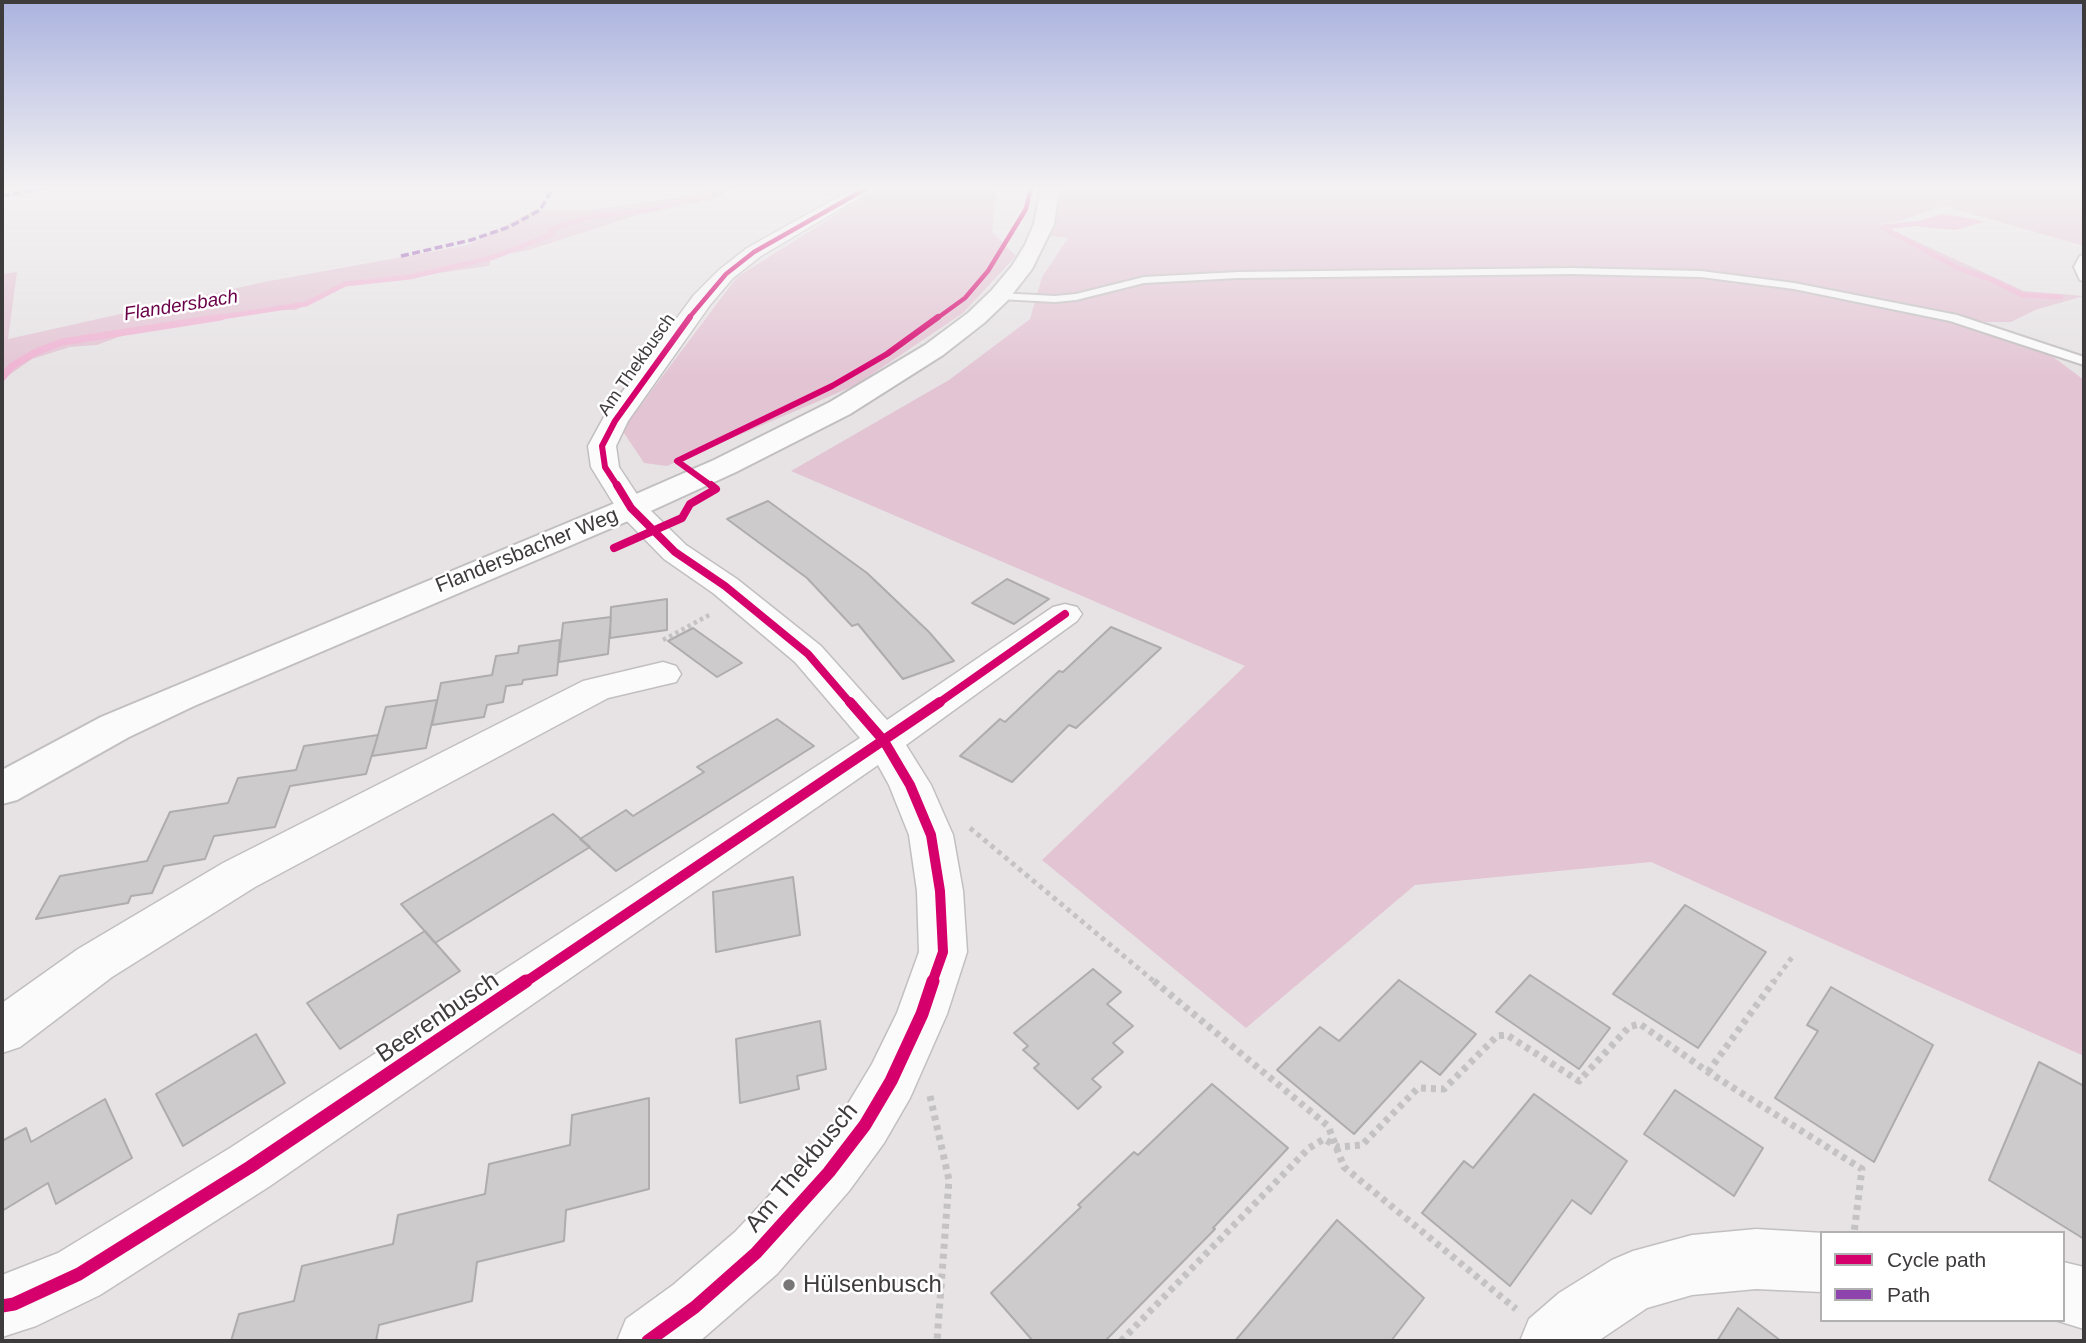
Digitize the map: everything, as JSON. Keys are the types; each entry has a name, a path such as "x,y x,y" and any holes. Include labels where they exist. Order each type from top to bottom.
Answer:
{"main road":[{"name":"Flandersbacher Weg","path":"2,789 116,727 180,696 631,508 725,466 876,388 934,350 976,318 999,296 1032,251"}],"street":[{"name":"Am Thekbusch","path":"648,1341 695,1307 755,1253 829,1172 865,1125 885,1092 922,1014 943,952 940,891 931,835 911,785 884,741 808,654 725,586 676,552 631,508 605,467 601,446 615,421 702,300 726,274 756,251"},
{"path":"884,741 1065,614"},
{"path":"2,1031 95,963 239,875 596,689 663,657"},
{"name":"Beerenbusch","path":"2,1306 14,1304 79,1274 238,1174 884,741"},
{"path":"1535,1327 1581,1315 1633,1281 1692,1265 1756,1259 1820,1262"},
{"path":"2065,1293 2084,1298"}],"lane":[{"path":"2084,258 2079,267 2084,278"},
{"path":"999,296 1055,299 1076,297 1144,280 1238,275 1559,271 1701,274 1794,286 1953,318 2084,361"}],"path":[{"path":"663,657 709,616"},
{"path":"961,823 1328,1126 1345,1167 1535,1327"},
{"path":"1708,1072 1793,956"},
{"path":"1121,1341 1309,1148 1324,1139 1338,1147 1362,1145 1418,1088 1444,1089 1497,1036 1507,1035 1579,1081 1629,1027 1640,1024 1708,1072 1862,1169 1854,1231"},
{"path":"929,1092 949,1180 937,1341"}],"shaded area":[{"path":"437,251 525,251 492,257 489,266 340,287 296,310 260,310 132,332 97,345 70,347 32,359 2,380 2,274 17,272 8,339 264,282"},
{"path":"779,251 1011,251 1016,256 963,313 856,385 667,466 644,463 622,430 737,277"},
{"path":"1060,251 1937,251 2024,291 2084,296 2035,310 2011,322 1985,322 1840,291 1838,296 1963,322 2052,356 2084,380 2084,1056 1651,862 1415,885 1246,1028 1042,860 1245,666 791,471 949,380 1030,319 1042,277"}],"building":[{"path":"768,501 867,573 929,632 954,661 903,679 858,624 852,626 807,578 727,519"},
{"path":"1007,579 1049,599 1014,624 972,603"},
{"path":"667,599 667,630 610,638 611,607"},
{"path":"611,617 608,654 559,662 563,623"},
{"path":"1111,627 1161,648 1076,728 1069,725 1012,782 960,756 1000,719 1005,722"},
{"path":"693,628 742,663 717,677 668,641"},
{"path":"560,640 557,675 523,680 522,684 506,686 503,702 487,705 484,717 432,725 441,683 492,675 496,656 518,653 519,646"},
{"path":"437,700 426,748 372,756 386,707"},
{"path":"777,719 814,746 616,871 580,839 626,810 633,816 704,772 697,767"},
{"path":"378,735 366,774 290,786 275,827 214,836 205,859 164,866 152,893 131,896 128,903 36,919 60,876 147,861 170,812 228,803 238,778 296,770 304,746"},
{"path":"553,814 590,847 435,943 401,904"},
{"path":"793,877 800,935 716,952 713,892"},
{"path":"1685,905 1766,952 1698,1048 1613,994"},
{"path":"425,931 460,971 340,1049 307,1003"},
{"path":"1093,969 1121,992 1107,1004 1133,1026 1113,1043 1123,1052 1092,1079 1101,1087 1078,1109 1034,1068 1039,1064 1023,1050 1028,1046 1014,1033"},
{"path":"1530,975 1610,1028 1579,1069 1496,1012"},
{"path":"1399,980 1476,1034 1440,1075 1421,1061 1354,1134 1277,1070 1320,1027 1339,1041"},
{"path":"1831,987 1933,1045 1874,1162 1775,1098 1818,1031 1807,1025"},
{"path":"820,1021 826,1069 797,1076 799,1089 740,1103 736,1039"},
{"path":"256,1034 285,1083 183,1146 156,1094"},
{"path":"2039,1062 2084,1086 2084,1239 1989,1180"},
{"path":"1212,1084 1288,1148 1213,1228 1215,1229 1105,1341 1033,1341 991,1293 1134,1152 1138,1155"},
{"path":"1675,1090 1763,1148 1734,1196 1644,1134"},
{"path":"1534,1094 1627,1161 1591,1214 1572,1200 1510,1286 1422,1213 1464,1161 1473,1168"},
{"path":"649,1098 649,1189 566,1210 564,1241 477,1262 472,1301 379,1325 376,1341 231,1341 239,1314 294,1301 302,1266 393,1244 398,1215 485,1194 489,1164 570,1145 572,1115"},
{"path":"105,1099 132,1158 56,1204 48,1183 2,1211 2,1141 26,1128 31,1142"},
{"path":"1337,1220 1424,1298 1391,1341 1235,1341"},
{"path":"1738,1308 1781,1341 1717,1341"}],"waterway":[{"name":"Flandersbach","path":"209,319 306,304 345,284 410,277 510,251"},
{"path":"1926,251 1958,268 1992,280 2022,295 2061,297"},
{"name":"Flandersbach","path":"2,378 12,366 36,352 62,342 221,317"}],"marked path":[{"path":"401,256 424,251"}],"cycle path":[{"path":"648,1341 695,1307 756,1253 829,1172 865,1125 891,1081 922,1014 943,952 940,891 931,835 910,785 884,741 808,654 725,586 675,552 631,508 605,467 602,446 615,421 702,300 726,274 756,251"},
{"path":"614,548 682,518 690,504 716,489 677,461 832,386 887,354 965,298 1002,251"},
{"path":"2,1306 14,1304 79,1274 250,1167 884,741 1065,614"}],"place":[{"name":"Hülsenbusch","path":"789,1285"}]}
